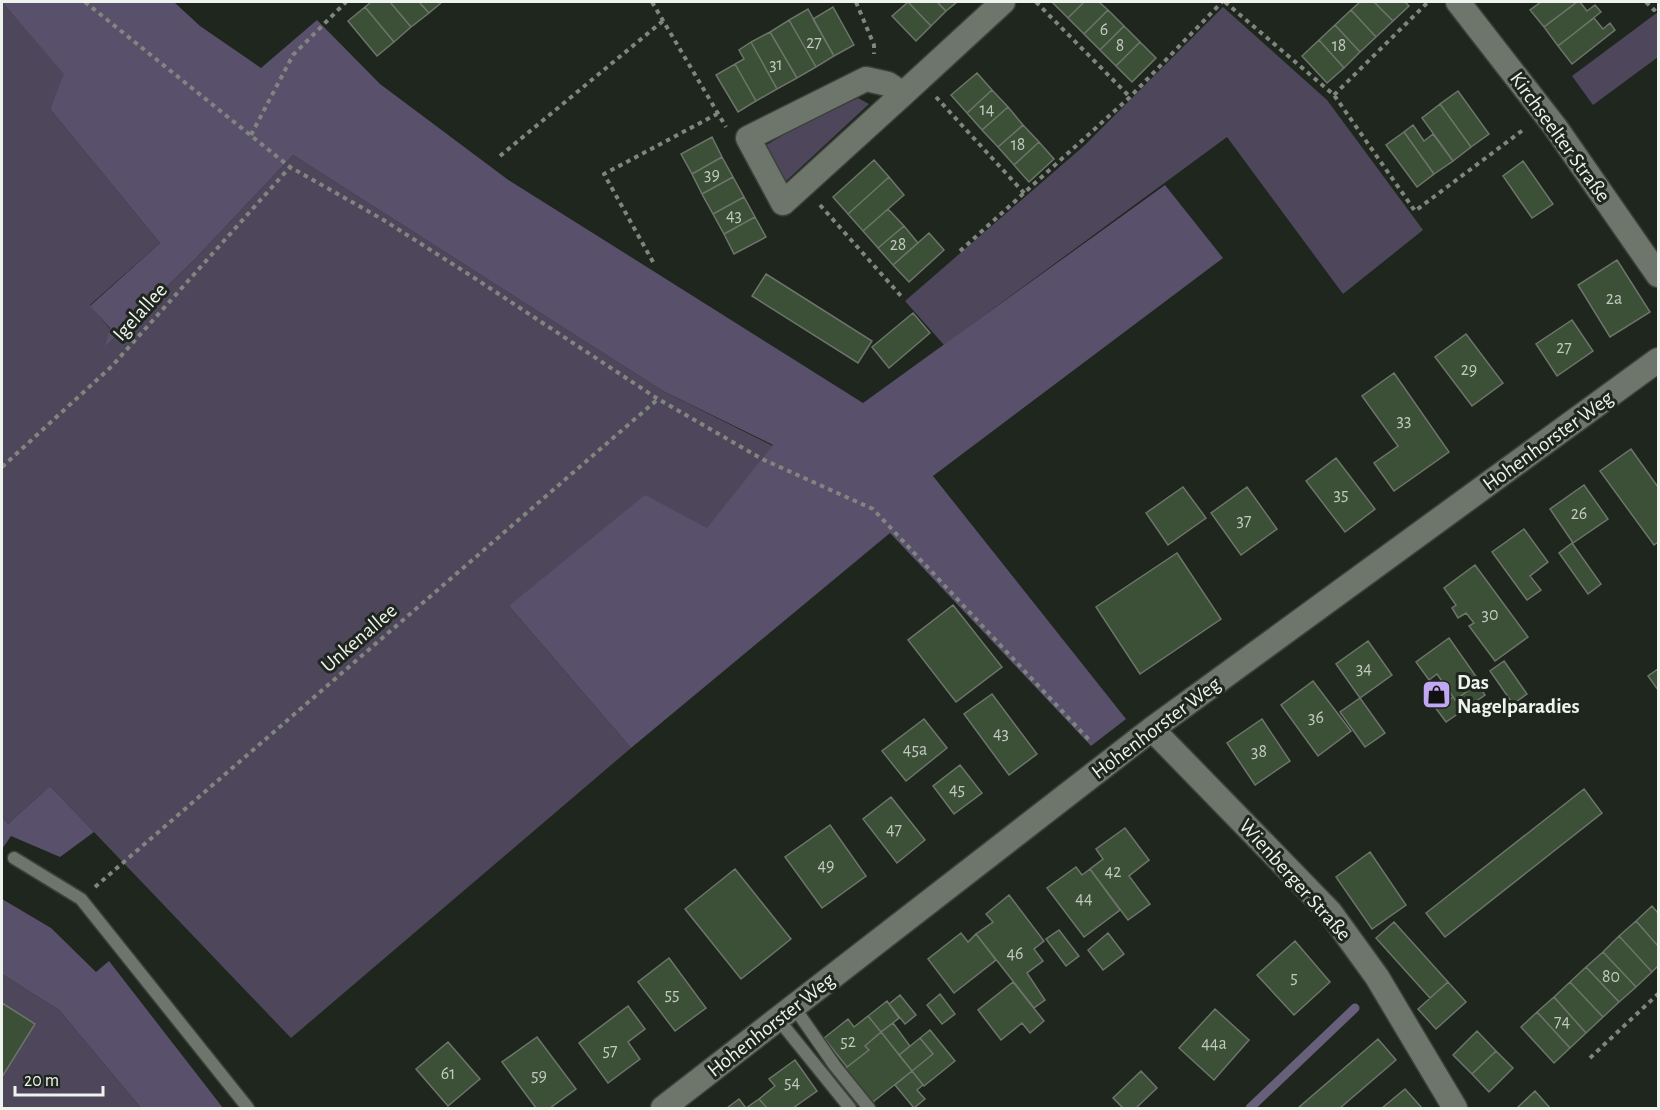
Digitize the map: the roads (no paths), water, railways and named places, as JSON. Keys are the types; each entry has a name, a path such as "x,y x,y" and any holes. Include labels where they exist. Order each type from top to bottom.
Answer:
{"street":[{"path":"911,87 866,80 748,138 783,203 803,186 911,87 1003,2"},
{"name":"Kirchseelter Straße","path":"1458,2 1546,114 1659,274"},
{"name":"Hohenhorster Weg","path":"663,1108 1152,729 1659,360"},
{"name":"Wienberger Straße","path":"1152,729 1330,912 1377,977 1455,1108"}],"lane":[{"path":"14,858 81,899 248,1108"},
{"path":"786,1013 850,1108"},
{"path":"786,1013 835,1066 869,1108"}],"waterway":[{"path":"1250,1108 1355,1008"}],"place":[{"name":"Das Nagelparadies","path":"1436,694"}]}
